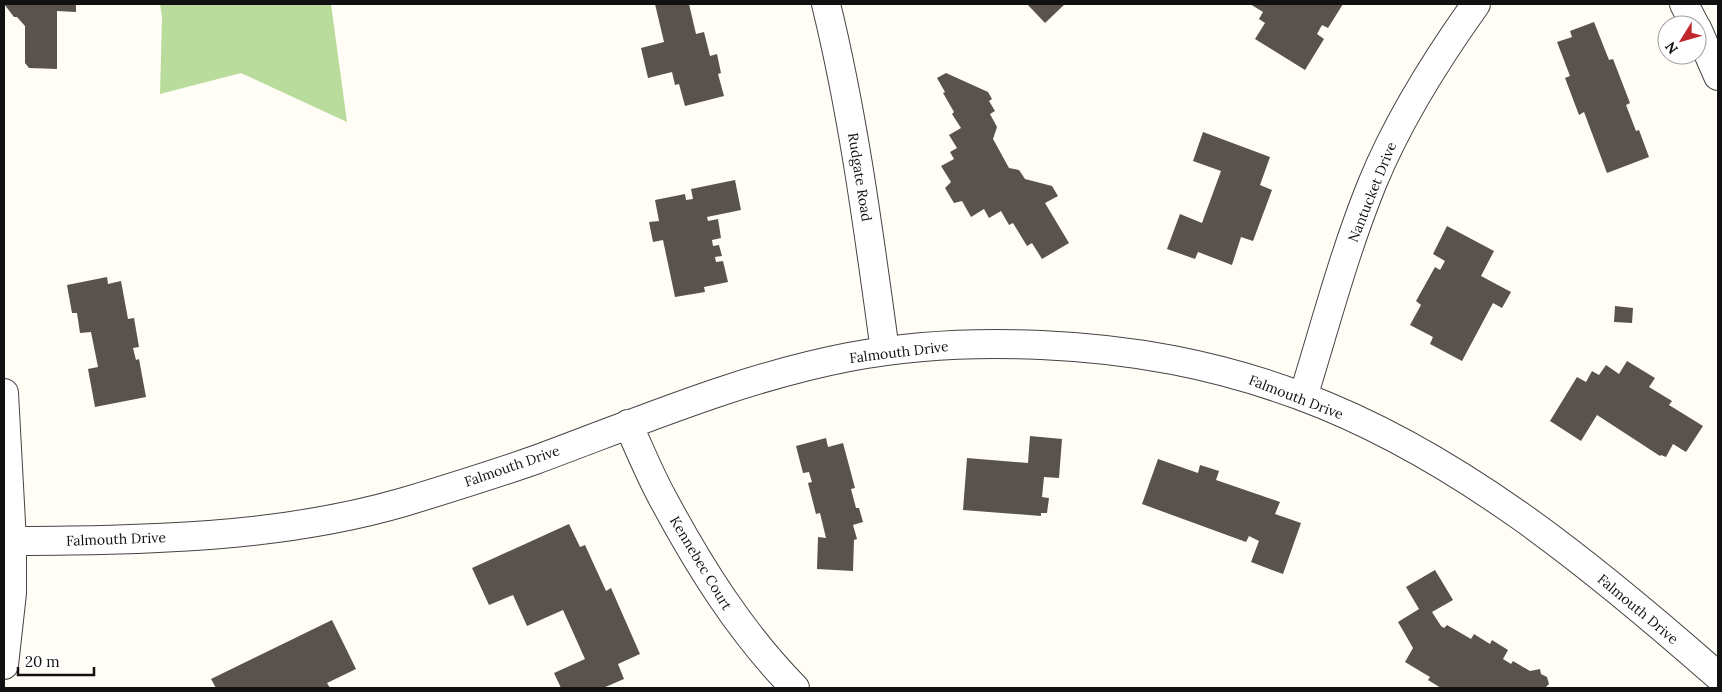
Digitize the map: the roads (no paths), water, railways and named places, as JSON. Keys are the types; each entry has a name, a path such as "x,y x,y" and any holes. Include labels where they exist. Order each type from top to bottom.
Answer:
{"street":[{"name":"Rudgate Road","path":"826,4 847,99 885,351"},
{"name":"Nantucket Drive","path":"1303,397 1353,234 1372,184 1416,97 1452,38 1476,4"},
{"path":"1707,52 1718,76"},
{"name":"Falmouth Drive","path":"12,541 160,538 304,526 399,504 534,460 628,424 744,384 846,357 928,346 1003,343 1091,347 1160,357 1256,380 1303,397 1394,438 1490,496 1580,561 1640,609 1718,676"},
{"path":"4,393 12,541 12,593 4,665"},
{"name":"Kennebec Court","path":"628,424 661,495 722,599 750,638 795,688"}]}
